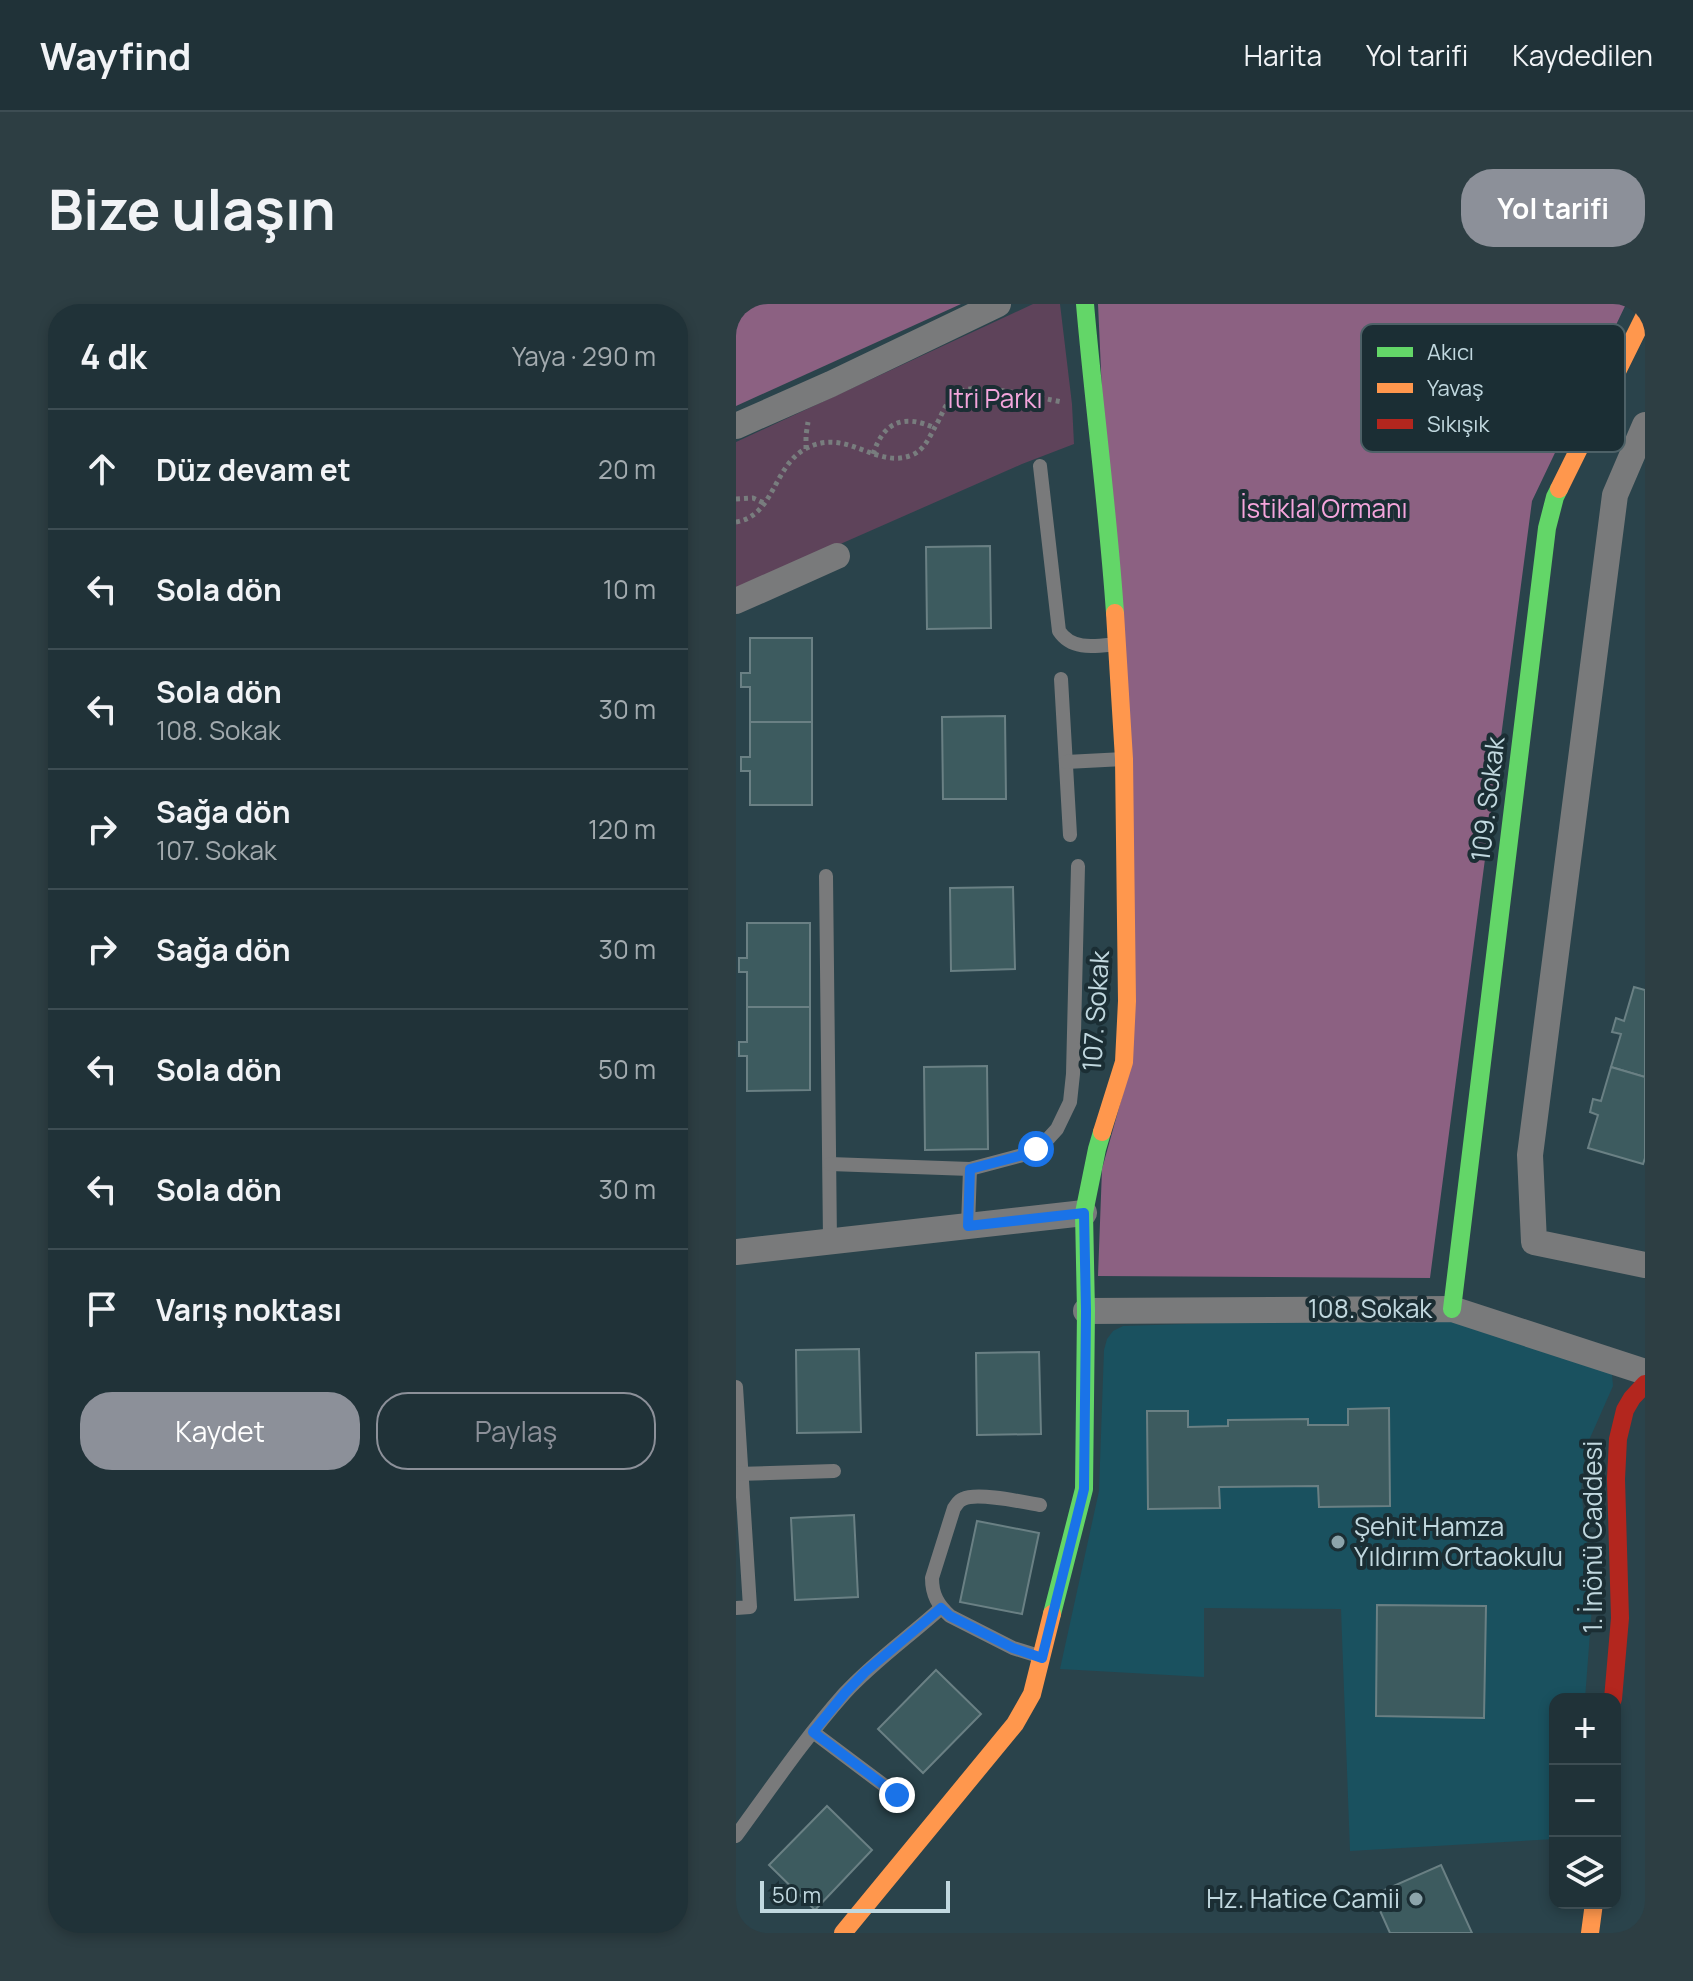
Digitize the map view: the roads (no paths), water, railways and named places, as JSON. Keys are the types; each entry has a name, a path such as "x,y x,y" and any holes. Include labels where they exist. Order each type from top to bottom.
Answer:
{"street":[{"path":"736,426 998,304"},
{"name":"107. Sokak","path":"843,1933 1015,1724 1032,1694 1084,1489 1084,1213 1097,1149 1124,1062 1127,1001 1124,759 1111,554 1085,304"},
{"name":"109. Sokak","path":"1625,359 1643,324"},
{"path":"1645,425 1615,495 1530,1155 1534,1242 1645,1265"},
{"name":"109. Sokak","path":"1452,1309 1547,528 1555,497 1578,452"},
{"path":"736,601 837,556"},
{"path":"736,1252 1084,1213"},
{"name":"108. Sokak","path":"1086,1311 1452,1309 1645,1372"},
{"name":"1. İnönü Caddesi","path":"1614,1693 1620,1618 1616,1479 1618,1439 1625,1410 1645,1384"},
{"path":"1590,1933 1593,1909"}],"lane":[{"path":"1040,466 1059,631 1068,642 1075,644 1117,644"},
{"path":"1061,679 1070,835"},
{"path":"1066,762 1124,759"},
{"path":"830,1164 970,1169 1023,1155 1036,1149 1057,1129 1070,1102 1073,1074 1078,866"},
{"path":"826,876 830,1241"},
{"path":"968,1226 970,1169"},
{"path":"736,1387 740,1500 750,1607 736,1608"},
{"path":"739,1473 834,1471"},
{"path":"1040,1505 982,1497 966,1497 959,1501 954,1508 932,1578 932,1589 941,1608 950,1616 1013,1648 1042,1658"},
{"path":"736,1836 845,1693 865,1672 941,1608"},
{"path":"813,1732 897,1795"}],"place":[{"name":"Şehit Hamza Yıldırım Ortaokulu","path":"1338,1542"},
{"name":"Hz. Hatice Camii","path":"1416,1899"}],"park label":[{"name":"Itri Parkı","path":"995,399"},
{"name":"İstiklal Ormanı","path":"1324,509"}]}
